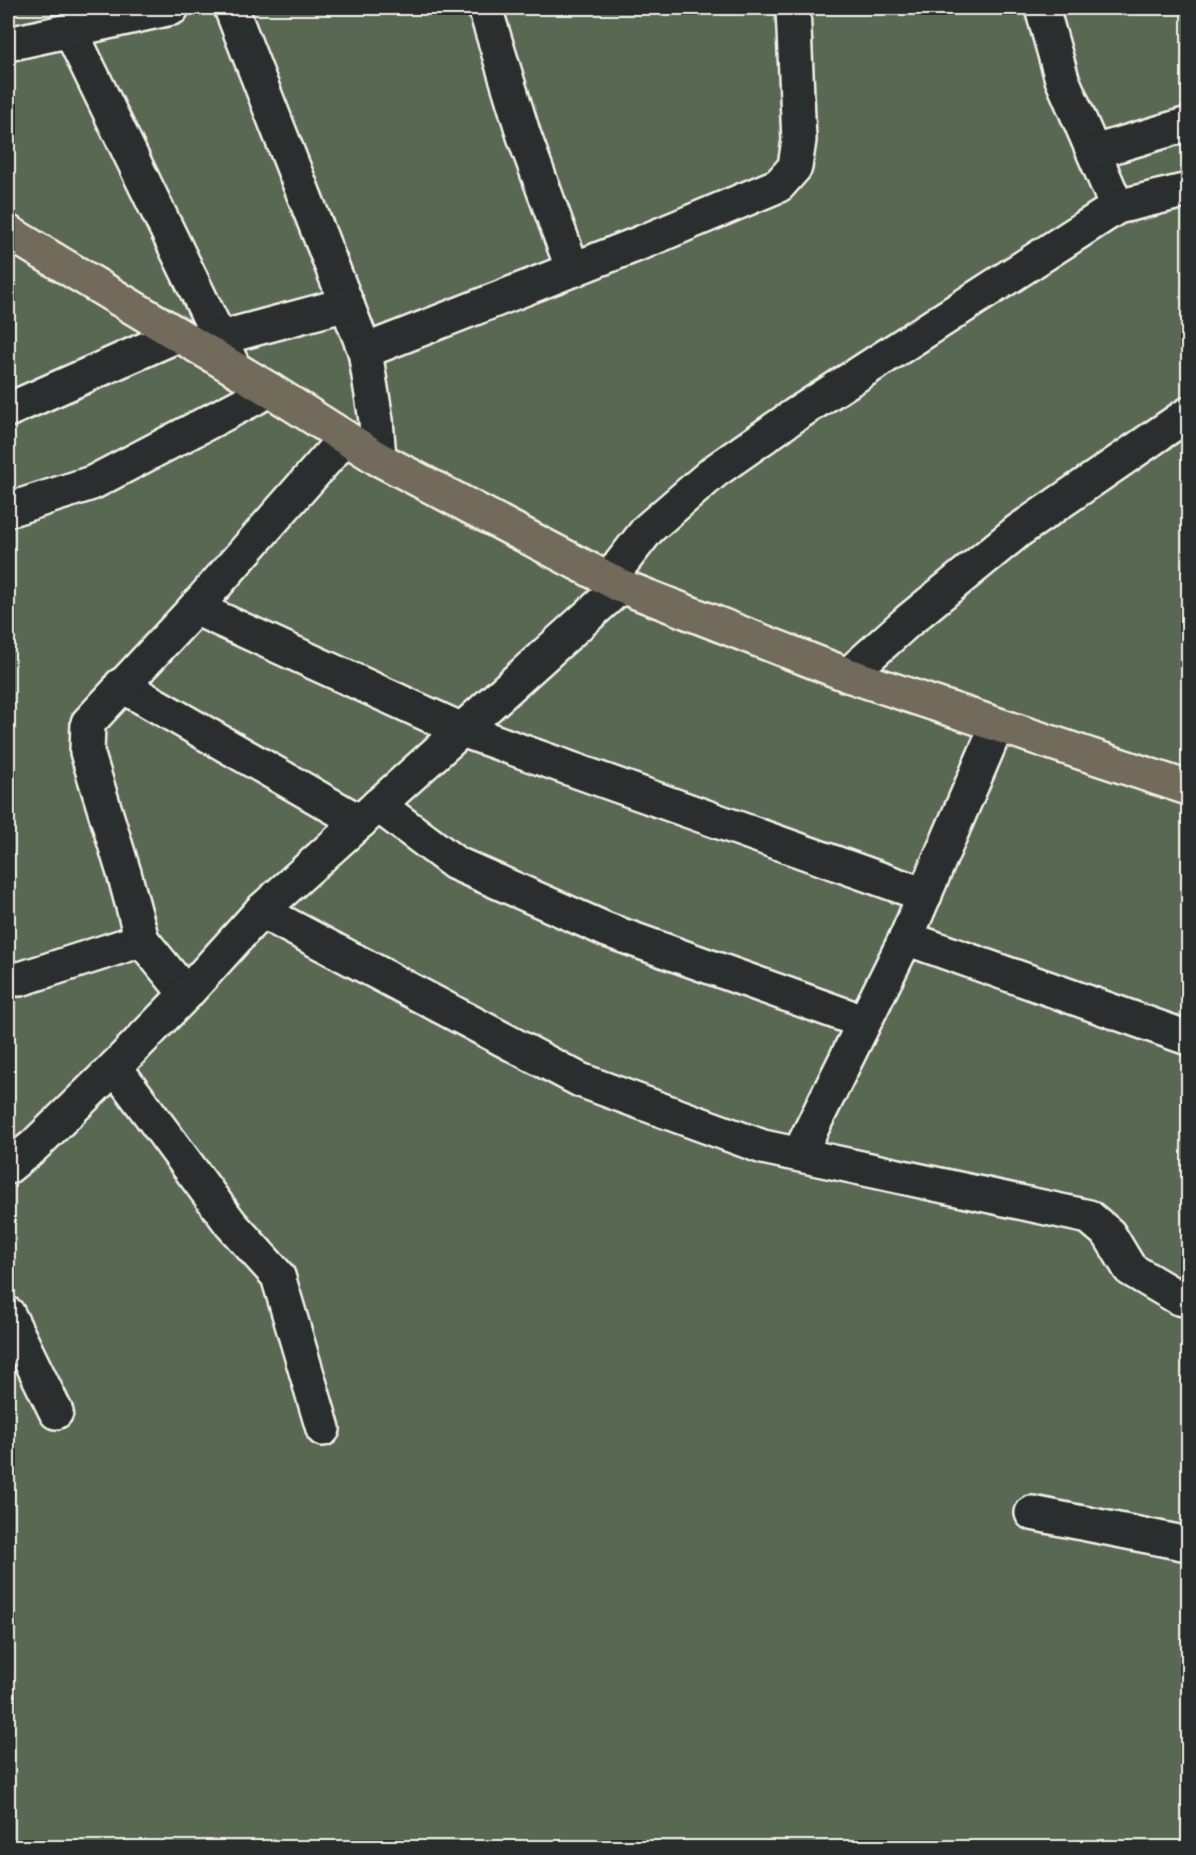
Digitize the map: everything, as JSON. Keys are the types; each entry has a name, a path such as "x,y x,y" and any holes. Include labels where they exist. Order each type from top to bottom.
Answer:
{"main road":[{"path":"8,232 270,390 379,459 615,583 848,675 1188,788"}],"street":[{"path":"8,44 172,8"},
{"path":"231,8 366,351 379,459"},
{"path":"484,8 524,136 573,270"},
{"path":"366,351 573,270 778,185 795,167 799,140 793,8"},
{"path":"1042,8 1062,79 1117,207"},
{"path":"70,30 234,368"},
{"path":"1094,152 1188,124"},
{"path":"8,1167 34,1146 115,1067 186,994 261,910 462,730 615,583 648,529 715,471 795,414 1117,207 1188,190"},
{"path":"220,338 347,304"},
{"path":"8,411 178,335"},
{"path":"8,510 92,483 270,390"},
{"path":"848,675 908,621 1018,531 1188,414"},
{"path":"186,994 142,940 87,752 88,723 195,608 345,438"},
{"path":"195,608 462,730 925,895"},
{"path":"121,686 369,813 455,863 607,930 864,1022"},
{"path":"799,1154 906,938 997,726"},
{"path":"261,910 580,1080 763,1147 1089,1217 1109,1234 1130,1269 1179,1298 1188,1300"},
{"path":"906,938 1188,1038"},
{"path":"8,978 20,979 142,940"},
{"path":"115,1067 231,1224 278,1276 323,1429"},
{"path":"8,1314 56,1412"},
{"path":"1032,1513 1188,1544"}],"green space":[{"path":"8,8 1188,8 1188,1847 8,1847"}]}
